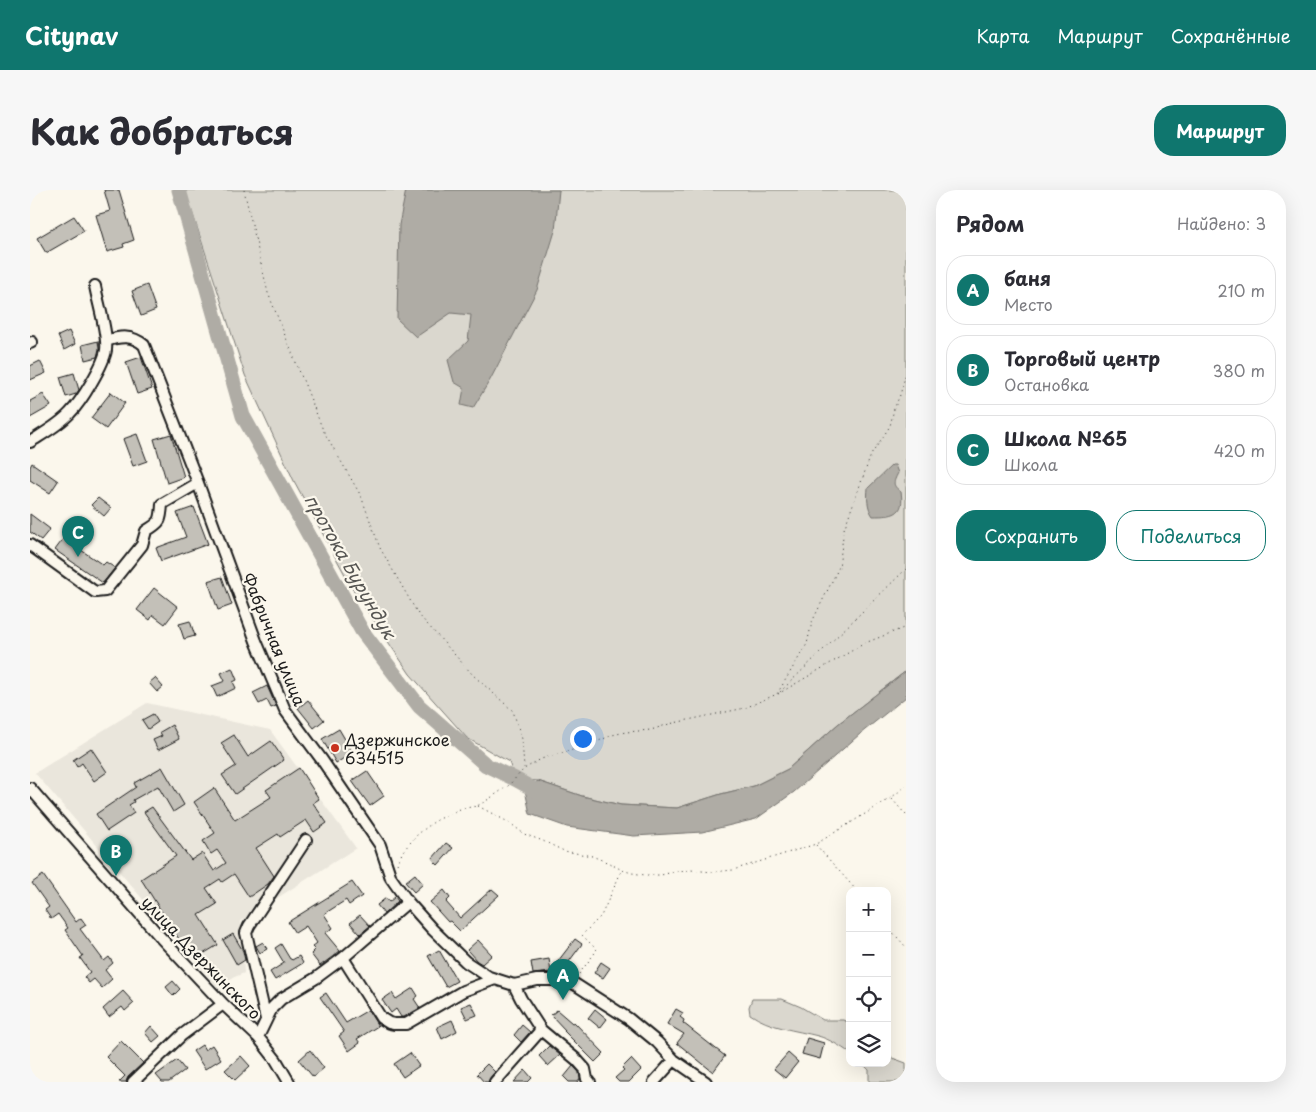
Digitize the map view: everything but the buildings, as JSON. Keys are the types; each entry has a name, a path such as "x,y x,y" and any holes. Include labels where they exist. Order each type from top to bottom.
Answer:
{"street":[{"path":"30,442 51,429 71,413 103,361 106,341 95,286"},
{"name":"Фабричная улица","path":"106,341 118,337 130,337 139,340 144,345 198,483 256,641 285,710 380,845 391,878 408,902 432,929 466,962 494,979 514,984"},
{"path":"30,545 95,592 105,591 142,546 146,531 157,524 162,517 162,504 198,483"},
{"name":"улица Дзержинского","path":"30,788 161,938 223,1004 258,1037 276,1060 289,1082"},
{"path":"266,1019 246,932 306,840"},
{"path":"258,1037 272,1008 343,958 408,902"},
{"path":"343,958 381,1018 394,1024 406,1024 463,991 494,979"},
{"path":"586,1081 585,1069 541,1030 521,999 514,984 537,980 555,980 572,983 628,1019 657,1042 674,1060 706,1082"},
{"path":"133,1082 182,1035 223,1004"},
{"path":"495,1082 541,1030"},
{"path":"654,1082 674,1060"}],"path":[{"path":"244,190 268,294 323,430 361,496 380,548 418,614 474,675 512,711 522,739 524,769"},
{"path":"777,694 807,644 812,622 839,567 844,529 871,455 890,426 906,373"},
{"path":"777,694 906,569"},
{"path":"391,878 404,851 418,834 435,821 460,809 477,806 508,786 524,769 541,759 590,745 612,735 651,730 669,724 745,708 777,694 865,643 906,627"},
{"path":"477,806 510,823 524,834 564,851 592,856 622,870 645,876 691,870 713,872 733,870 816,844 891,798 906,786"},
{"path":"891,798 906,815"},
{"path":"816,844 853,887"},
{"path":"572,983 596,950 582,935 600,916 622,870"},
{"path":"891,930 906,947"}],"shaded area":[{"path":"185,190 906,190 906,671 838,724 788,769 754,786 677,808 621,805 582,796 538,781 515,779 509,762 467,738 410,674 355,593 294,481 245,375"},
{"path":"406,190 559,190 555,231 537,290 490,380 473,408 461,405 464,388 454,382 448,360 468,341 471,315 451,313 416,337 397,319 399,225"},
{"path":"892,465 895,465 898,473 894,484 901,492 901,505 896,513 873,516 869,506 868,488"},
{"path":"906,671 906,697 860,734 794,792 756,819 702,832 634,836 567,827 530,814 525,790 538,781 582,796 621,805 677,808 754,786 788,769 838,724"},
{"path":"147,703 270,730 356,848 241,921 244,973 216,985 35,773"},
{"path":"752,999 782,999 801,1007 823,1020 846,1021 846,1050 822,1037 774,1026 758,1019 750,1014 749,1007"},
{"path":"891,1057 906,1063 906,1082 869,1082 869,1070 866,1067 891,1067"}],"waterway":[{"name":"протока Бурундук","path":"179,190 243,416 362,631 419,706 486,765 546,796"}],"place":[{"name":"Школа №65","path":"78,557"},
{"name":"Дзержинское 634515","path":"335,748"},
{"name":"Торговый центр","path":"116,876"},
{"name":"баня","path":"563,1000"}]}
